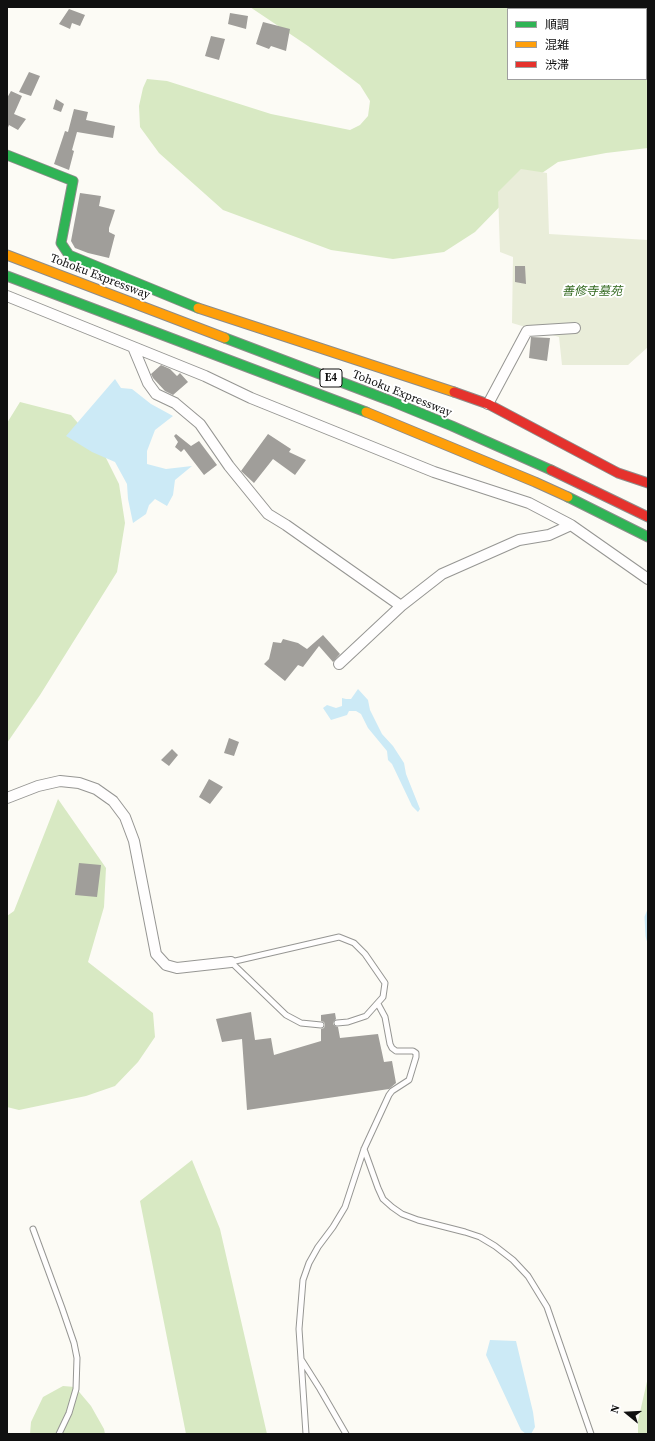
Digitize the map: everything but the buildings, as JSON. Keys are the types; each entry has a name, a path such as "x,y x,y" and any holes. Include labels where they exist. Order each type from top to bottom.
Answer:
{"main road":[{"path":"7,154 73,181 61,242 69,256 194,306 434,384 488,404 618,473 648,483"},
{"name":"Tohoku Expressway","path":"7,255 391,401 452,426 560,474 648,517"},
{"name":"E4","path":"7,276 383,418 589,507 648,537"},
{"path":"589,507 618,532 633,540"}],"street":[{"path":"7,296 205,376 251,398 434,472 529,503 571,525 648,579"},
{"path":"488,404 527,331 575,328"},
{"path":"133,347 148,384 156,394 175,403 200,424 229,466 268,514 401,606"},
{"path":"339,664 401,606 442,574 519,540 549,535 571,525"},
{"path":"7,798 38,786 60,781 80,783 96,789 113,801 125,817 134,841 156,954 166,965 178,968 230,962"}],"lane":[{"path":"230,962 339,937 354,943 365,954 385,983 383,997 366,1016 348,1022 337,1023"},
{"path":"230,962 286,1015 301,1022 321,1024"},
{"path":"306,1434 299,1329 301,1297 308,1263 345,1207 364,1150 389,1095 392,1091 409,1080 416,1056 416,1053 413,1052 396,1051 392,1048 385,1017 378,1004"},
{"path":"364,1150 383,1199 392,1207 402,1214 418,1220 480,1237 513,1260 528,1276 547,1307 591,1434"},
{"path":"33,1229 74,1343 77,1358 76,1389 59,1434"},
{"path":"301,1359 346,1434"}],"green space":[{"path":"250,7 648,7 648,148 606,153 558,162 513,193 475,232 444,252 393,259 331,250 223,210 159,153 140,127 139,106 143,88 147,79 167,81 271,114 350,130 360,125 368,116 370,101 360,85 308,46"},
{"name":"善修寺墓苑","path":"521,169 547,173 549,234 648,240 648,347 628,365 562,365 559,337 512,323 513,257 500,252 498,192"},
{"path":"20,402 71,415 103,452 119,484 125,523 117,572 40,695 7,743 7,423"},
{"path":"58,799 106,868 104,907 88,962 153,1013 155,1037 138,1062 115,1086 86,1096 19,1110 7,1107 7,916 14,911"},
{"path":"192,1160 220,1229 267,1434 186,1434 140,1201"},
{"path":"648,1377 648,1434 638,1434 638,1421"},
{"path":"63,1386 75,1387 91,1406 104,1429 105,1434 30,1434 31,1422 43,1397"}],"water":[{"path":"115,379 121,388 132,389 151,404 173,416 155,430 147,451 147,464 166,469 192,466 175,480 173,495 167,506 155,499 149,505 146,514 133,523 128,499 127,484 115,462 92,452 66,436"},
{"path":"358,689 368,700 370,710 382,734 393,746 404,763 406,774 420,809 418,812 412,806 392,764 388,760 387,751 368,728 361,714 356,711 349,711 347,715 331,720 323,708 327,705 336,708 342,706 342,698 351,699"},
{"path":"490,1340 516,1341 533,1412 535,1427 531,1434 526,1434 521,1430 486,1355"}],"waterway":[{"path":"648,912 646,917 648,940"}],"traffic: fast":[{"path":"7,155 73,181 61,243 69,255 198,308"},
{"path":"7,276 366,412"},
{"path":"225,338 391,401 551,470"},
{"path":"568,497 648,537"}],"traffic: slow":[{"path":"7,255 225,338"},
{"path":"198,308 454,392"},
{"path":"366,412 568,497"}],"traffic: jam":[{"path":"454,392 488,404 618,473 648,483"},
{"path":"551,470 648,517"}]}
